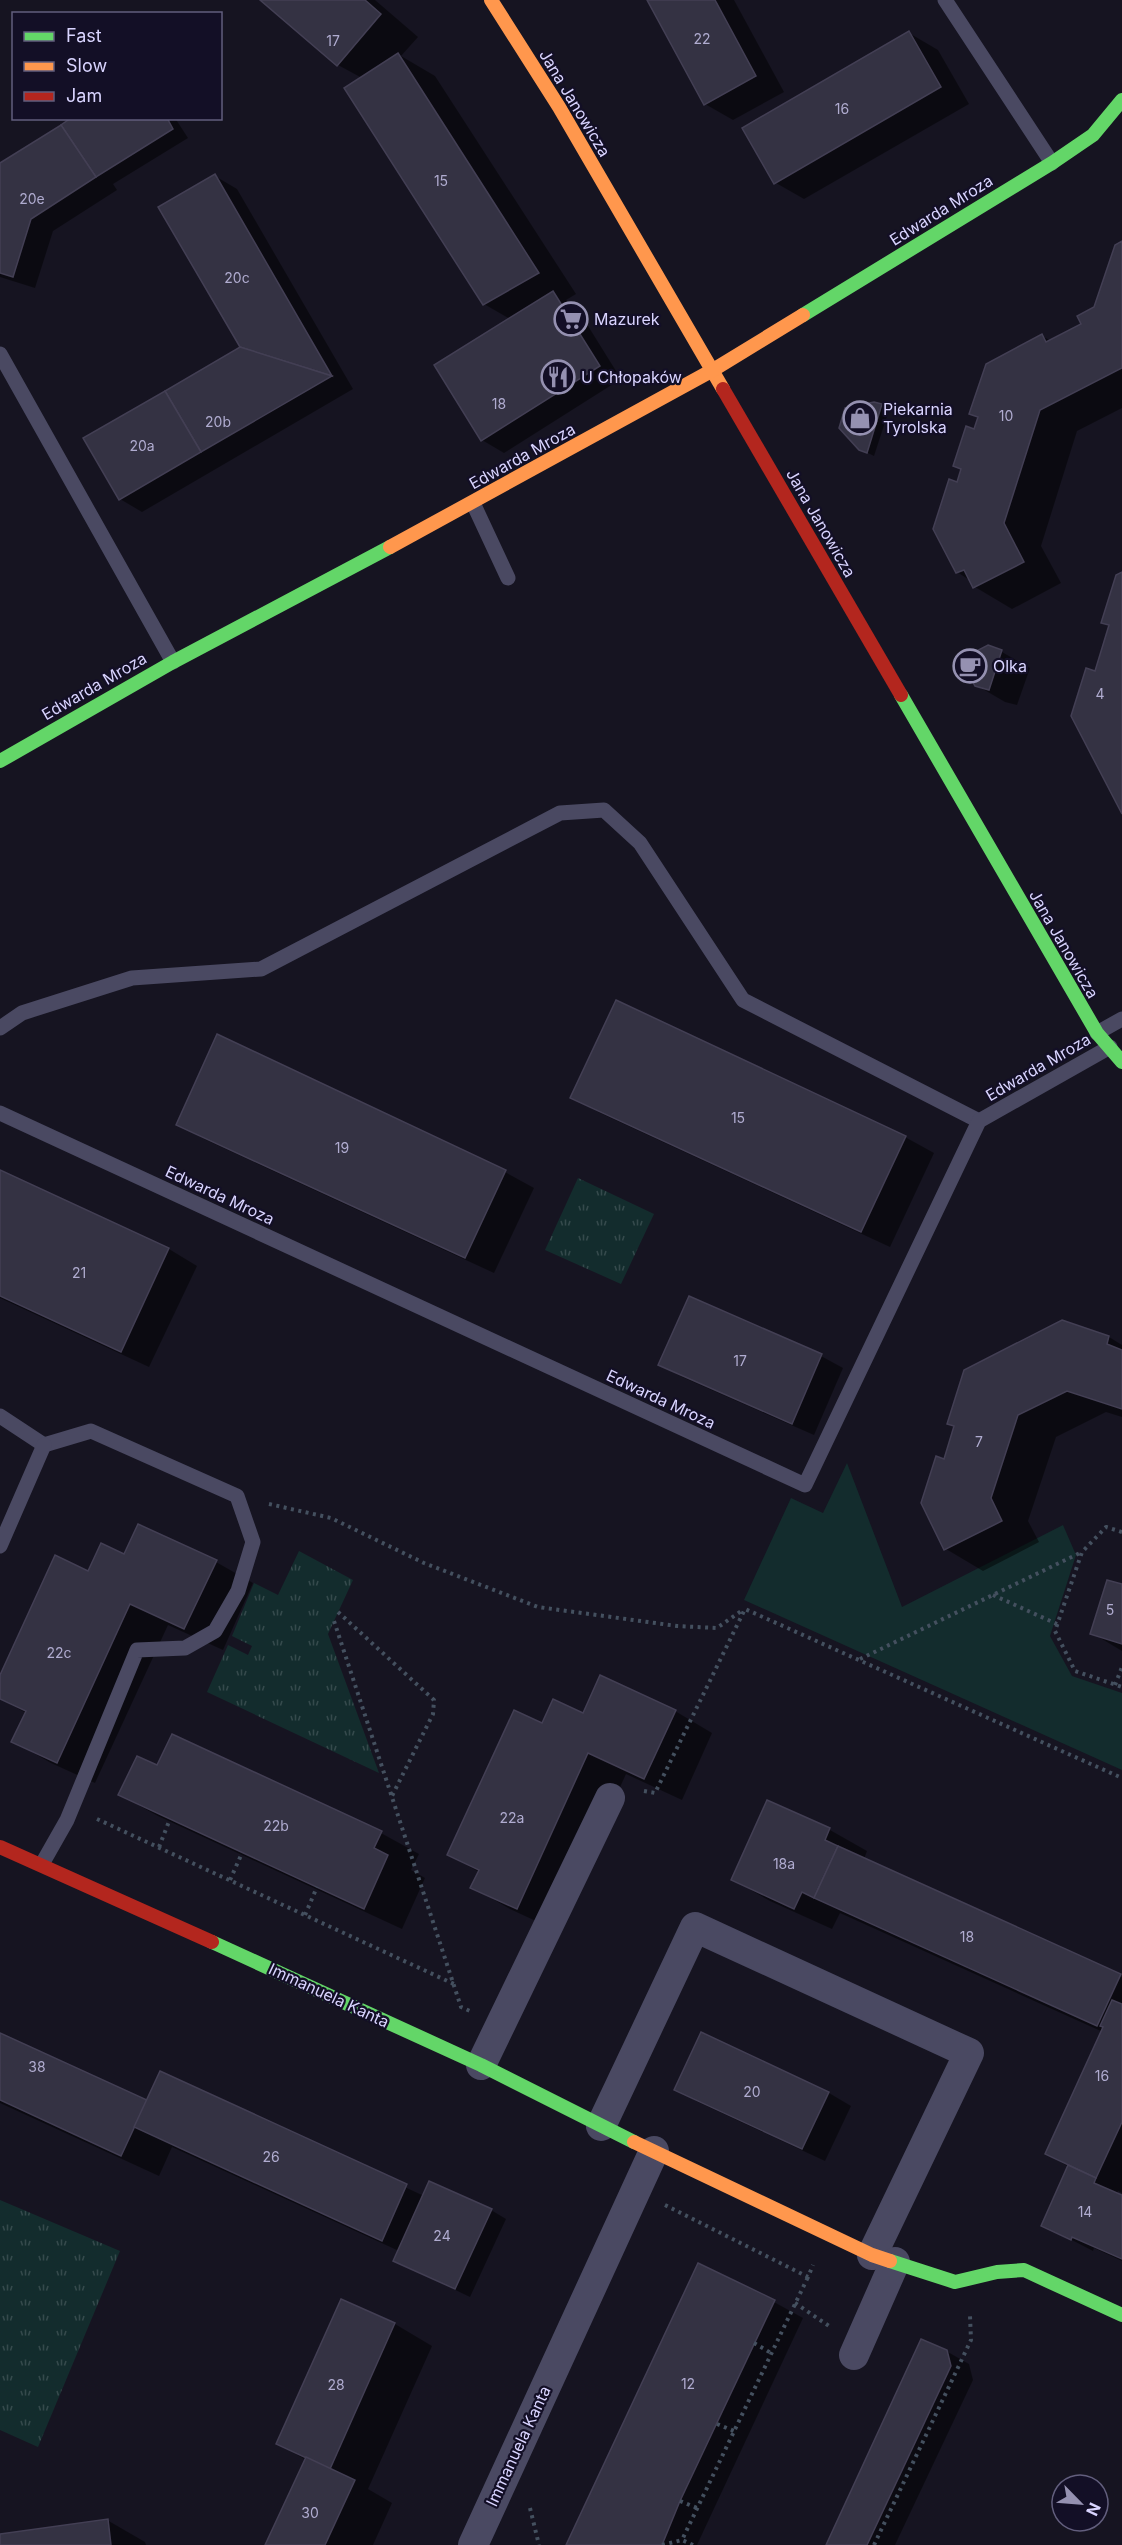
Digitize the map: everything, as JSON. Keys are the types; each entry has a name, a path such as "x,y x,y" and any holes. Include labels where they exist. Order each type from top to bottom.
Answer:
{"street":[{"name":"Jana Janowicza","path":"491,0 559,107 1097,1033 1122,1062"},
{"name":"Edwarda Mroza","path":"0,761 173,662 473,503 713,370 1052,163 1093,135 1122,100"},
{"path":"481,2065 610,1798"},
{"name":"Immanuela Kanta","path":"0,1847 42,1864 481,2065 602,2126 884,2259 955,2282 963,2280"},
{"path":"602,2126 695,1927 969,2053 884,2259 854,2355"},
{"name":"Immanuela Kanta","path":"473,2545 654,2151"},
{"path":"963,2280 997,2272 1024,2270 1122,2316"}],"lane":[{"path":"945,0 1052,163"},
{"path":"0,354 173,662"},
{"path":"473,503 508,578"},
{"path":"0,1028 22,1013 132,978 261,969 560,813 604,810 640,843 743,1000 979,1121"},
{"path":"1097,1033 1122,1019"},
{"name":"Edwarda Mroza","path":"0,1113 805,1485 979,1121 1110,1047"},
{"path":"0,1416 44,1444 91,1431 237,1496 253,1542 238,1591 215,1631 185,1648 136,1650 67,1820 42,1864"},
{"path":"0,1546 44,1444"}],"path":[{"path":"237,1496 331,1518 424,1563 538,1607 676,1626 717,1628 745,1609"},
{"path":"859,1659 1082,1552 1106,1527 1122,1532"},
{"path":"1082,1552 1055,1631 1075,1671 1122,1687"},
{"path":"993,1595 1057,1624"},
{"path":"745,1609 1122,1778"},
{"path":"610,1798 627,1789 655,1793 745,1609"},
{"path":"338,1612 434,1700 433,1714 392,1797"},
{"path":"334,1621 461,2007 500,2026"},
{"path":"1115,1685 1122,1667"},
{"path":"93,1817 454,1984"},
{"path":"159,1847 170,1819"},
{"path":"230,1880 242,1853"},
{"path":"305,1915 317,1887"},
{"path":"659,2202 808,2277"},
{"path":"682,2540 827,2233"},
{"path":"874,2545 971,2340 971,2319 963,2280"},
{"path":"795,2302 835,2329"},
{"path":"754,2343 771,2353"},
{"path":"717,2424 734,2431"},
{"path":"528,2499 539,2545"},
{"path":"680,2501 697,2508"},
{"path":"662,2545 682,2540 693,2545"}],"green space":[{"path":"578,1178 654,1214 621,1284 545,1250"},
{"path":"847,1463 902,1607 1063,1525 1076,1555 1050,1636 1072,1676 1122,1693 1122,1770 744,1600 791,1498 823,1513"},
{"path":"299,1551 353,1580 328,1634 379,1773 207,1692 228,1645 248,1655 252,1646 232,1636 254,1583 278,1595"},
{"path":"0,2200 120,2251 38,2447 0,2430"}],"building":[{"path":"260,0 365,0 381,14 337,66"},
{"path":"647,0 715,0 756,76 704,105"},
{"path":"909,31 941,87 774,184 742,128"},
{"path":"398,53 539,273 483,305 344,88"},
{"path":"68,120 168,120 173,129 96,177 61,125"},
{"path":"61,125 96,177 31,219 13,277 0,273 0,163"},
{"path":"215,174 332,376 240,347 158,207"},
{"path":"1122,241 1122,368 1040,410 1004,523 1024,562 973,588 964,570 956,573 933,529 949,479 957,482 961,469 953,466 966,426 974,429 978,417 969,414 986,364 1042,334 1046,342 1081,324 1077,316 1094,307 1115,245"},
{"path":"553,291 600,366 481,441 434,365"},
{"path":"240,347 332,376 201,452 165,391"},
{"path":"165,391 201,452 119,500 83,438"},
{"name":"Piekarnia Tyrolska","path":"874,402 882,404 867,453 859,450 839,428 845,408"},
{"path":"1122,572 1122,814 1071,716 1086,668 1095,671 1109,625 1101,623 1116,575"},
{"path":"988,645 1002,650 989,690 975,686 961,659"},
{"path":"616,1000 906,1136 861,1232 570,1098"},
{"path":"217,1034 506,1170 465,1258 176,1125"},
{"path":"0,1170 169,1248 121,1352 0,1296"},
{"path":"689,1296 822,1354 792,1424 658,1365"},
{"path":"1062,1320 1109,1336 1107,1344 1122,1350 1122,1409 1067,1391 1018,1415 991,1498 1002,1521 944,1550 921,1503 936,1456 944,1459 954,1426 947,1424 964,1370"},
{"path":"138,1524 217,1560 184,1629 130,1604 57,1763 11,1742 26,1711 0,1699 0,1675 55,1555 88,1571 101,1543 124,1554"},
{"path":"1107,1580 1122,1584 1122,1644 1090,1634"},
{"path":"600,1675 676,1710 644,1779 588,1753 517,1909 470,1888 479,1870 447,1855 514,1710 542,1723 553,1699 583,1713"},
{"path":"172,1734 382,1831 374,1848 388,1855 364,1909 118,1795 137,1756 157,1765"},
{"path":"767,1800 830,1828 825,1840 838,1846 814,1898 802,1892 794,1909 731,1880"},
{"path":"838,1846 1121,1974 1097,2026 814,1898"},
{"path":"1112,2000 1122,2004 1122,2122 1096,2178 1045,2154 1103,2027 1100,2026"},
{"path":"701,2032 829,2092 802,2149 674,2090"},
{"path":"0,2033 147,2100 121,2156 0,2100"},
{"path":"160,2071 407,2184 382,2241 134,2127"},
{"path":"1068,2165 1096,2178 1094,2183 1122,2195 1122,2259 1041,2226"},
{"path":"429,2181 492,2209 455,2289 393,2261"},
{"path":"698,2263 775,2300 680,2501 662,2545 566,2545"},
{"path":"341,2299 395,2323 330,2469 276,2444"},
{"path":"921,2339 947,2350 951,2366 867,2545 826,2545"},
{"path":"306,2457 355,2480 325,2545 265,2545"},
{"path":"108,2519 111,2545 0,2545 0,2534"}],"traffic: fast":[{"path":"803,315 1052,163 1093,135 1122,100"},
{"path":"0,761 173,662 390,547"},
{"path":"901,695 1097,1033 1122,1062"},
{"path":"212,1942 481,2065 634,2142"},
{"path":"890,2261 955,2282 997,2272 1024,2270 1122,2315"}],"traffic: slow":[{"path":"491,0 559,107 723,389"},
{"path":"390,547 713,370 803,315"},
{"path":"634,2142 872,2255 890,2261"}],"traffic: jam":[{"path":"723,389 901,695"},
{"path":"0,1847 212,1942"}],"place":[{"name":"Mazurek","path":"571,319"},
{"name":"U Chłopaków","path":"558,377"},
{"name":"Piekarnia Tyrolska","path":"860,418"},
{"name":"Olka","path":"970,666"}]}
